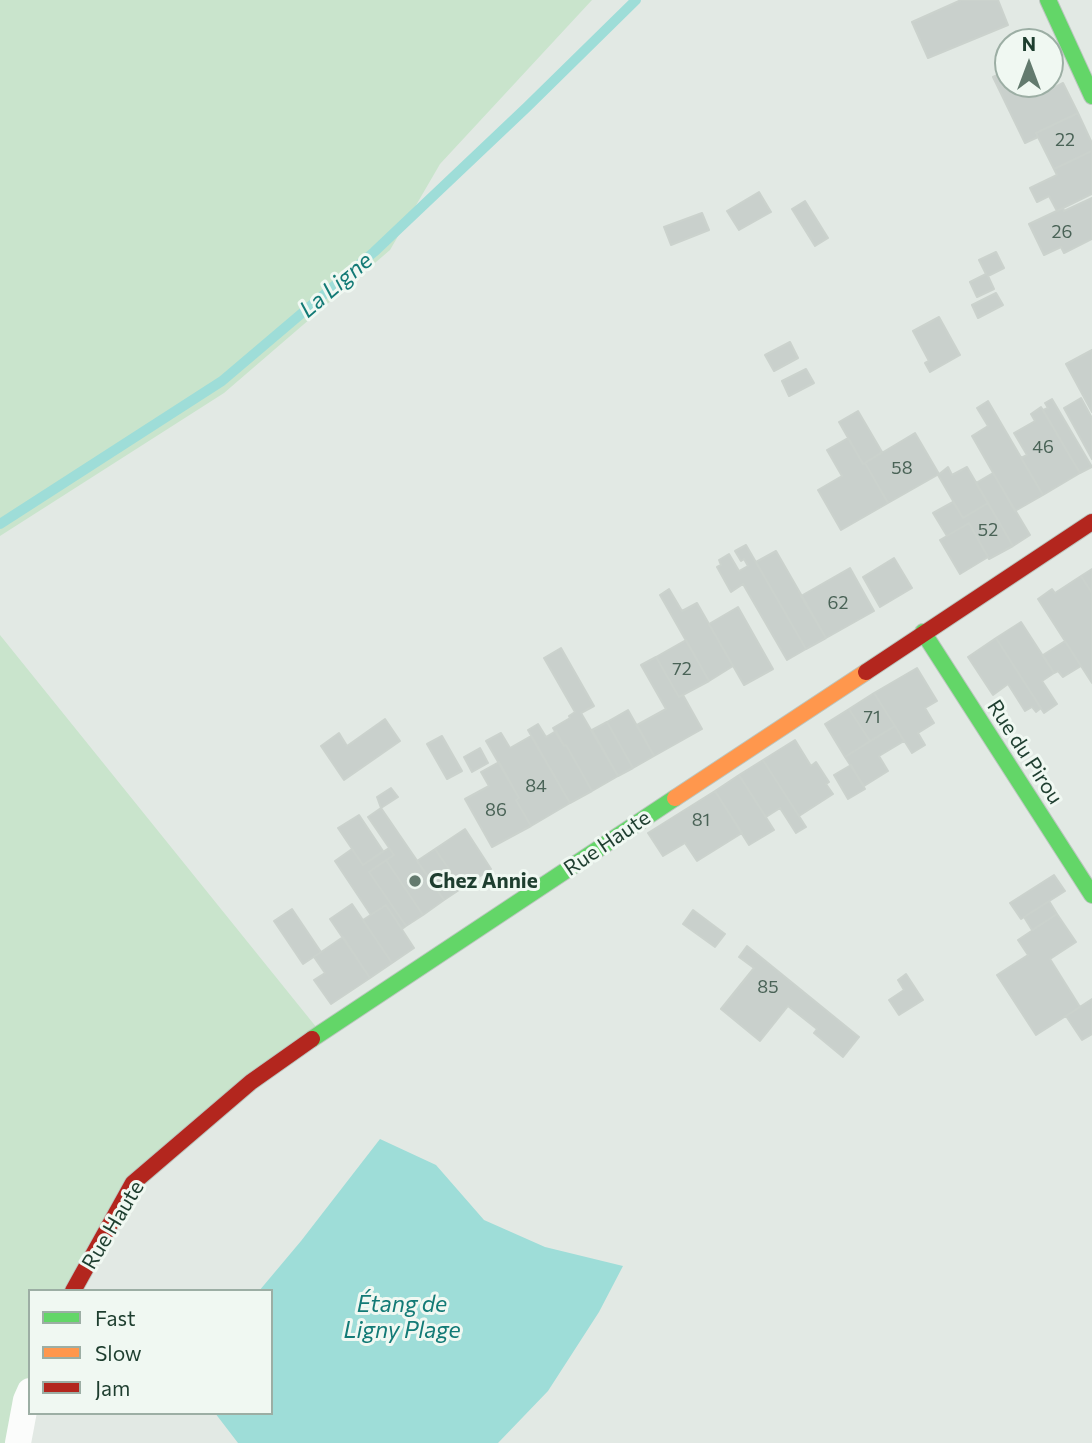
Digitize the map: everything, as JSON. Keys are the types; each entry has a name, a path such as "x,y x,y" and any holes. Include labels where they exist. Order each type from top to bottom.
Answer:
{"street":[{"path":"1048,0 1092,96"},
{"name":"Rue Haute","path":"74,1289 133,1183 251,1082 321,1032 1092,522"},
{"name":"Rue du Pirou","path":"923,632 1092,895"},
{"path":"18,1443 28,1396"}],"green space":[{"path":"0,0 592,0 440,164 390,250 224,393 0,536"},
{"path":"0,635 321,1033 133,1183 74,1289 28,1289 28,1400 18,1443 0,1443"}],"water":[{"name":"Étang de Ligny Plage","path":"380,1139 436,1165 484,1220 545,1247 623,1266 599,1312 548,1391 498,1443 238,1443 217,1415 273,1415 273,1289 261,1289"}],"building":[{"path":"961,0 998,0 1008,25 994,28 994,31 928,58 912,22"},
{"path":"1064,85 1078,113 1036,133 1038,137 1025,143 1003,98 1064,98"},
{"path":"1078,113 1092,143 1092,151 1054,169 1036,133"},
{"path":"1092,151 1092,194 1057,211 1049,196 1037,202 1030,188 1057,175 1054,169"},
{"path":"759,192 771,212 739,230 727,211"},
{"path":"1092,198 1092,239 1064,253 1061,247 1044,255 1029,224"},
{"path":"805,201 828,238 815,246 792,209"},
{"path":"702,213 709,230 671,245 664,227"},
{"path":"996,252 1004,268 988,276 994,289 977,297 970,282 986,274 979,260"},
{"path":"996,293 1003,305 978,318 972,305"},
{"path":"939,317 960,355 930,372 925,363 929,361 913,331"},
{"path":"790,342 798,358 774,371 765,355"},
{"path":"1092,350 1092,412 1066,364"},
{"path":"806,369 814,383 789,396 782,381"},
{"path":"1081,398 1092,418 1092,459 1064,408"},
{"path":"1052,399 1092,467 1080,473 1043,410 1048,408 1045,403"},
{"path":"988,401 1043,495 1015,511 972,436 988,426 977,408"},
{"path":"1041,407 1080,473 1043,495 1021,458 1027,455 1014,433 1035,421 1031,414"},
{"path":"858,411 882,452 863,464 839,422"},
{"path":"915,433 939,474 888,503 865,463"},
{"path":"848,438 888,503 841,530 818,490 842,476 827,450"},
{"path":"948,467 952,475 967,467 988,503 963,518 938,475"},
{"path":"993,473 1030,535 1013,546 976,483"},
{"path":"953,502 963,518 988,503 1013,546 989,559 969,523 947,536 933,513"},
{"path":"969,523 988,557 960,574 940,540"},
{"path":"746,545 806,649 787,660 743,584 731,592 717,567 721,565 719,560 729,554 739,571 748,566 735,551"},
{"path":"776,551 826,638 806,649 756,562"},
{"path":"894,558 912,588 880,607 863,577"},
{"path":"850,568 874,611 826,638 801,596"},
{"path":"1092,569 1092,593 1081,576"},
{"path":"1081,576 1092,593 1092,683 1038,599 1052,589 1055,593"},
{"path":"669,589 682,611 697,603 733,666 709,681 660,595"},
{"path":"738,607 773,669 744,685 709,624"},
{"path":"1021,622 1054,673 1042,681 1057,704 1044,713 996,638"},
{"path":"996,638 1041,708 1036,712 1032,707 1025,711 1008,684 993,695 968,657"},
{"path":"686,640 709,681 679,697 656,657"},
{"path":"1065,641 1081,666 1063,677 1058,671 1054,673 1043,655"},
{"path":"561,648 594,706 581,713 618,776 592,791 566,745 564,746 553,728 575,712 544,658"},
{"path":"656,657 679,697 683,695 702,729 654,756 637,725 666,709 641,665"},
{"path":"917,668 937,701 925,708 934,723 918,733 925,745 912,753 874,693"},
{"path":"874,693 895,726 870,741 849,709"},
{"path":"849,709 870,741 845,757 825,724"},
{"path":"628,710 654,756 633,768 607,722"},
{"path":"385,719 400,741 344,780 321,746 339,733 347,746"},
{"path":"607,722 633,768 618,776 592,730"},
{"path":"538,724 546,737 556,731 592,791 570,803 528,730"},
{"path":"895,726 904,741 879,756 888,771 864,786 845,757"},
{"path":"501,733 510,748 531,736 570,803 531,826 516,800 519,798 486,741"},
{"path":"442,736 462,771 447,779 427,744"},
{"path":"795,740 811,766 816,762 833,794 799,816 763,760"},
{"path":"480,748 488,763 472,772 464,757"},
{"path":"763,760 806,827 796,833 780,808 766,817 739,775"},
{"path":"499,762 531,826 492,847 465,799 489,786 481,772"},
{"path":"851,765 865,789 848,799 834,775"},
{"path":"739,775 774,830 749,845 715,791"},
{"path":"391,788 398,797 381,808 377,797"},
{"path":"715,791 742,833 697,861 685,843 663,856 648,833"},
{"name":"Chez Annie","path":"381,808 444,900 423,915 386,860 394,855 368,817"},
{"path":"359,815 383,851 363,865 338,828"},
{"path":"465,829 491,869 462,888 435,849"},
{"path":"389,848 394,855 369,872 406,926 402,929 386,905 371,915 335,861 352,849 363,865"},
{"path":"435,849 462,888 444,900 417,861"},
{"path":"386,860 423,915 406,926 369,872"},
{"path":"1054,875 1065,891 1021,919 1010,903"},
{"path":"1049,901 1057,914 1032,930 1024,917"},
{"path":"352,904 392,963 370,978 330,919"},
{"path":"386,905 414,948 392,963 363,920"},
{"path":"292,909 321,952 303,964 274,921"},
{"path":"693,910 725,934 715,947 683,924"},
{"path":"1057,914 1076,942 1050,959 1080,1007 1036,1035 997,975 1028,955 1018,940"},
{"path":"343,937 370,978 331,1004 314,980 325,973 314,957"},
{"path":"747,946 859,1037 843,1057 814,1033 817,1029 788,1006 760,1041 721,1009 754,968 739,957"},
{"path":"906,974 923,1000 899,1015 889,1000 904,990 898,980"},
{"path":"1092,999 1092,1034 1082,1040 1066,1016"}],"waterway":[{"name":"La Ligne","path":"0,524 222,381 374,252 636,0"}],"traffic: fast":[{"path":"1048,0 1092,96"},
{"path":"923,632 1092,895"},
{"path":"312,1039 675,798"}],"traffic: slow":[{"path":"675,798 866,672"}],"traffic: jam":[{"path":"866,672 1092,522"},
{"path":"74,1289 133,1183 251,1082 312,1039"}],"place":[{"name":"Chez Annie","path":"415,881"}]}
